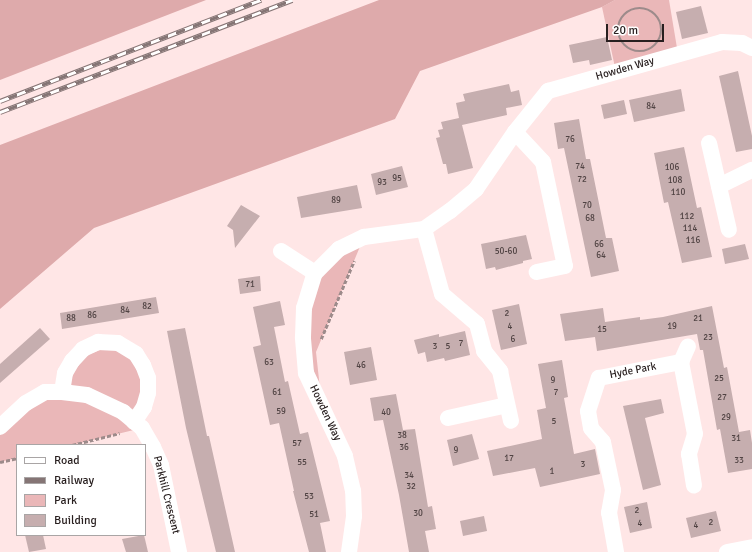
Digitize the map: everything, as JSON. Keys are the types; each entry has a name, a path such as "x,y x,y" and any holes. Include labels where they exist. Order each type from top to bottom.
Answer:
{"street":[{"name":"Howden Way","path":"349,552 354,516 353,491 345,456 306,373 303,337 304,308 315,273 339,249 364,237 424,229 450,211 476,189 515,132 548,91 722,42 742,43 752,48"},
{"path":"515,132 543,162 565,266 538,272"},
{"path":"708,143 729,230"},
{"path":"719,186 752,170"},
{"path":"424,229 442,294 477,324 484,351 500,370 511,421"},
{"path":"281,251 315,273"},
{"path":"62,392 66,373 72,361 82,349 98,342 118,343 136,354 143,365 148,378 148,394 138,425"},
{"path":"688,346 681,362 695,434 689,454 694,486"},
{"name":"Hyde Park","path":"616,552 608,512 613,490 603,442 591,428 588,411 599,378 681,362"},
{"name":"Parkhill Crescent","path":"0,427 32,400 45,392 62,392 87,395 124,412 138,425 153,447 161,465 179,552"},
{"path":"448,418 507,405"},
{"path":"727,552 752,547"}],"path":[{"path":"634,9 646,9 657,15 662,25 662,37 656,46 647,51 635,52 623,44 619,36 619,24 625,14 634,9"},
{"path":"319,345 364,237"},
{"path":"75,444 138,425"},
{"path":"0,462 16,458"}],"green space":[{"path":"615,0 669,0 678,54 616,72 602,7"},
{"path":"364,237 316,352 322,407 303,337 315,273"},
{"path":"118,343 143,365 142,428 76,444 16,444 16,458 0,462 0,427 9,417 62,392 72,361"}],"shaded area":[{"path":"0,0 206,0 0,80"},
{"path":"379,0 615,0 602,7 420,71 395,119 94,228 0,309 0,145"}],"building":[{"path":"701,6 708,33 682,39 676,12"},
{"path":"607,37 612,60 590,65 589,60 573,63 569,45"},
{"path":"738,71 752,136 752,149 736,152 719,76"},
{"path":"509,84 511,92 519,90 522,105 506,108 507,115 462,125 473,168 448,174 446,164 443,164 436,138 440,137 438,130 443,129 441,122 459,118 456,103 465,101 463,94"},
{"path":"681,89 685,111 634,122 629,100"},
{"path":"624,100 627,114 604,119 601,105"},
{"path":"579,119 586,159 590,159 606,238 612,238 619,271 591,277 564,148 558,149 554,123"},
{"path":"684,147 697,208 701,207 712,257 682,263 668,202 664,203 654,153"},
{"path":"402,166 408,187 376,195 371,174"},
{"path":"357,185 362,208 301,218 297,197"},
{"path":"241,205 260,216 235,248 233,230 227,226"},
{"path":"526,235 532,259 496,270 495,267 486,269 481,244"},
{"path":"745,244 749,259 725,264 722,249"},
{"path":"260,276 261,291 240,294 238,279"},
{"path":"156,297 159,313 62,329 60,313"},
{"path":"280,301 285,325 274,327 285,382 288,381 300,434 308,432 330,521 320,523 326,552 309,552 293,491 279,423 270,425 253,347 261,345 253,307"},
{"path":"519,304 527,344 501,350 492,310"},
{"path":"712,306 724,368 727,367 739,432 750,430 752,443 752,469 728,473 720,429 717,430 703,350 700,350 697,334 597,351 595,337 565,341 560,314 603,308 605,322 640,317 640,320 663,317"},
{"path":"40,328 50,339 0,383 0,364"},
{"path":"185,328 207,436 209,436 235,552 216,552 186,428 167,331"},
{"path":"465,331 470,355 445,361 444,358 427,362 425,352 418,354 414,340 439,334 439,337"},
{"path":"371,347 377,380 350,385 344,352"},
{"path":"562,360 568,397 564,398 574,454 595,449 600,474 540,487 535,468 493,476 487,451 542,439 537,410 546,408 538,364"},
{"path":"396,394 403,430 415,429 428,507 432,506 436,529 425,531 429,552 409,552 399,495 383,420 374,421 370,398"},
{"path":"661,399 664,413 645,418 661,485 643,490 623,406"},
{"path":"472,434 479,459 453,466 447,440"},
{"path":"647,502 652,528 630,533 624,507"},
{"path":"716,511 721,531 691,538 686,518"},
{"path":"484,516 487,531 463,536 460,521"},
{"path":"25,536 43,536 46,549 29,552"},
{"path":"144,536 148,552 126,552 122,539"}],"railway":[{"path":"0,101 261,0"},
{"path":"0,112 292,0"}]}
